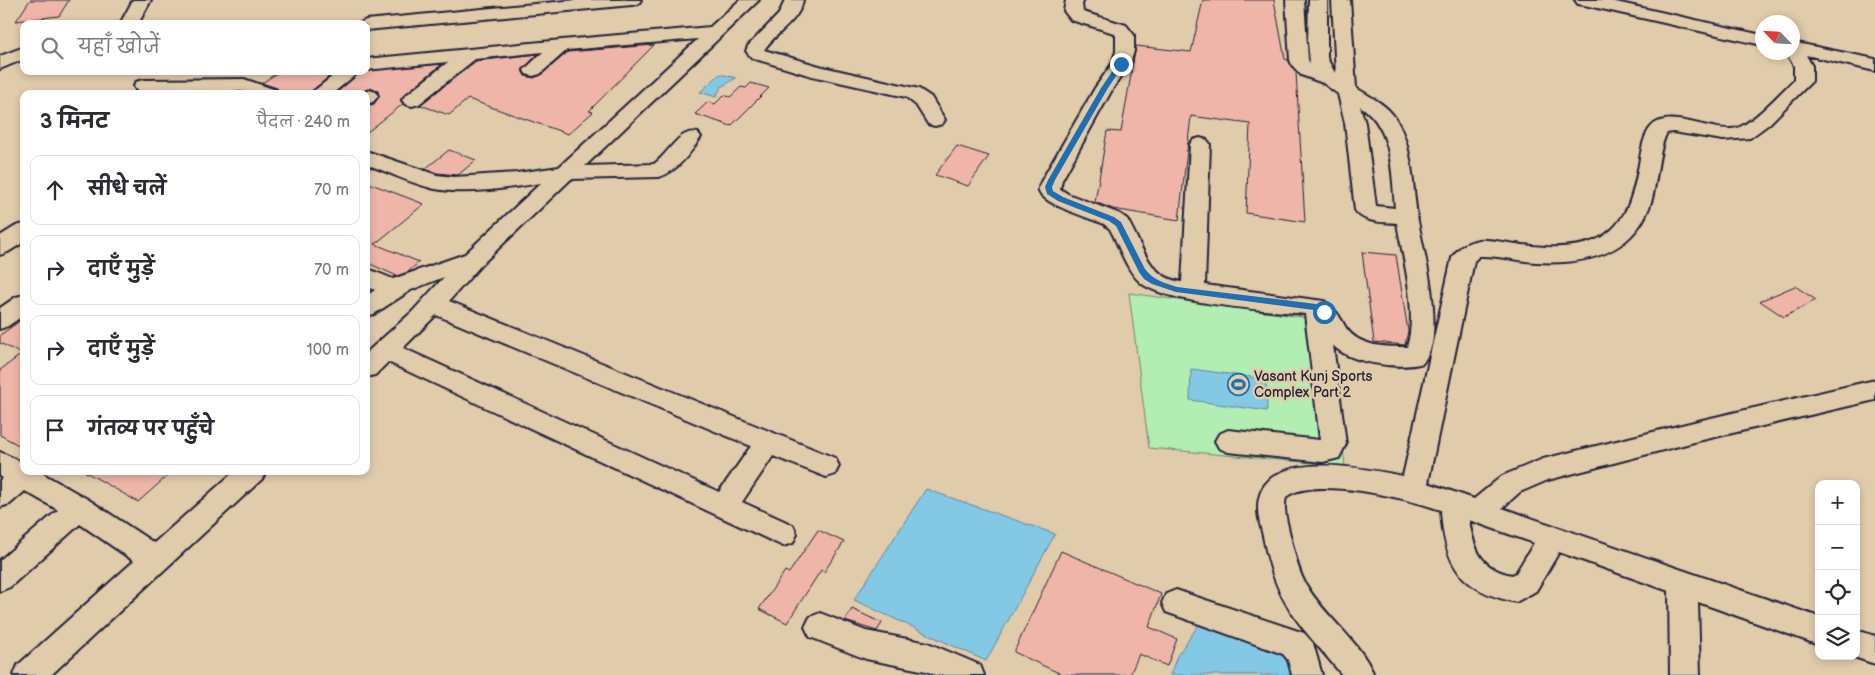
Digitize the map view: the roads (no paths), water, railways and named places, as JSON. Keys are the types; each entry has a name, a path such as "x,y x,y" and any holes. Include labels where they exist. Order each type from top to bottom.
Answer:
{"street":[{"path":"128,20 143,0"},
{"path":"370,24 563,4 632,0"},
{"path":"370,364 433,304 473,259 750,0"},
{"path":"794,0 794,6 758,46 755,50 757,53 819,72 912,93 924,101 935,120"},
{"path":"1075,0 1073,11 1077,16 1120,29 1125,34 1125,51 1121,64 1104,88 1052,180 1049,187 1050,192 1061,199 1112,219 1119,224 1146,277 1166,287 1316,307 1324,312 1342,340 1350,347 1401,357 1414,356 1419,348 1421,307 1397,152 1388,122 1375,108 1347,91 1329,78 1322,70 1317,59 1318,0"},
{"path":"1294,0 1299,60 1302,68 1309,73 1329,78"},
{"path":"1341,0 1347,91 1355,123 1366,210 1372,213 1407,217"},
{"path":"1584,0 1755,38"},
{"path":"370,65 562,45 717,32"},
{"path":"533,70 562,45"},
{"path":"1412,489 1460,266 1468,253 1475,249 1484,248 1540,254 1578,253 1603,245 1616,238 1631,224 1636,212 1646,179 1655,137 1659,130 1664,126 1734,135 1749,131 1803,81 1803,66 1792,47 1875,65"},
{"path":"0,63 20,54"},
{"path":"412,100 470,54"},
{"path":"143,86 238,89 259,75"},
{"path":"324,90 345,75"},
{"path":"370,158 446,184 517,180 564,173 660,170 691,137"},
{"path":"1193,292 1200,144"},
{"path":"0,247 14,235"},
{"path":"370,305 392,288 420,276 473,259"},
{"path":"370,278 392,288"},
{"path":"433,304 826,466"},
{"path":"0,320 20,306"},
{"path":"1228,441 1323,451 1332,448 1316,307"},
{"path":"386,350 782,534"},
{"path":"1553,537 1526,582 1516,589 1505,588 1484,580 1471,569 1456,531 1466,508 1511,484 1543,470 1698,431 1875,390"},
{"path":"724,507 768,442"},
{"path":"0,463 20,474"},
{"path":"29,675 249,475"},
{"path":"0,496 24,476 79,508 156,560"},
{"path":"1359,675 1352,664 1309,614 1284,570 1272,513 1272,499 1276,488 1283,483 1296,479 1335,477 1384,483 1412,489 1815,630"},
{"path":"0,578 79,508"},
{"path":"1683,584 1685,675"},
{"path":"1176,603 1293,643 1302,653 1307,675"},
{"path":"820,627 866,644 928,657 969,675"},
{"path":"1860,645 1875,650"}],"water":[{"path":"720,74 736,78 721,87 716,97 700,92"},
{"path":"1191,369 1266,379 1267,411 1190,400"},
{"path":"926,489 1055,534 986,661 854,600"},
{"path":"1207,613 1287,657 1291,675 1170,675 1177,656"}],"place":[{"name":"Vasant Kunj Sports Complex Part 2","path":"1238,384"}]}
